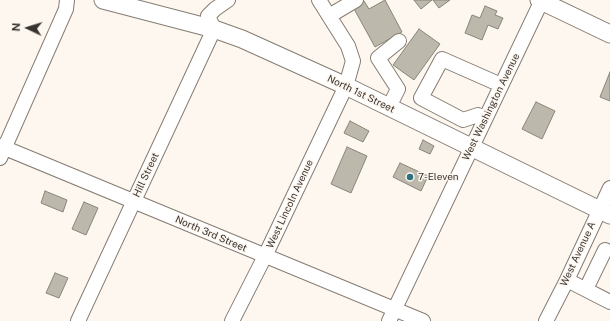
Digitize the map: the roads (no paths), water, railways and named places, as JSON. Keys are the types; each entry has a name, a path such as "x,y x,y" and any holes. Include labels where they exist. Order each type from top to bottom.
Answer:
{"main road":[{"name":"North 1st Street","path":"103,0 214,29 242,39 346,86 605,213"},
{"path":"541,0 610,34"}],"street":[{"path":"1,150 66,8 67,0"},
{"path":"214,29 208,16 228,0"},
{"name":"West Lincoln Avenue","path":"232,321 265,256 346,86 353,61 348,46 319,0"},
{"path":"329,16 356,0"},
{"name":"West Washington Avenue","path":"392,315 471,148 482,116 541,0"},
{"name":"Hill Street","path":"78,321 214,29"},
{"path":"389,107 398,89 378,58 399,41"},
{"path":"482,116 463,120 421,98 442,59 498,83"},
{"path":"424,125 434,105"},
{"name":"North 3rd Street","path":"1,150 265,256 392,315 423,321"},
{"name":"West Avenue A","path":"546,321 585,241 605,213 610,188"},
{"path":"585,241 608,252 586,289"},
{"path":"567,280 610,302"}],"place":[{"name":"7-Eleven","path":"410,177"}]}
